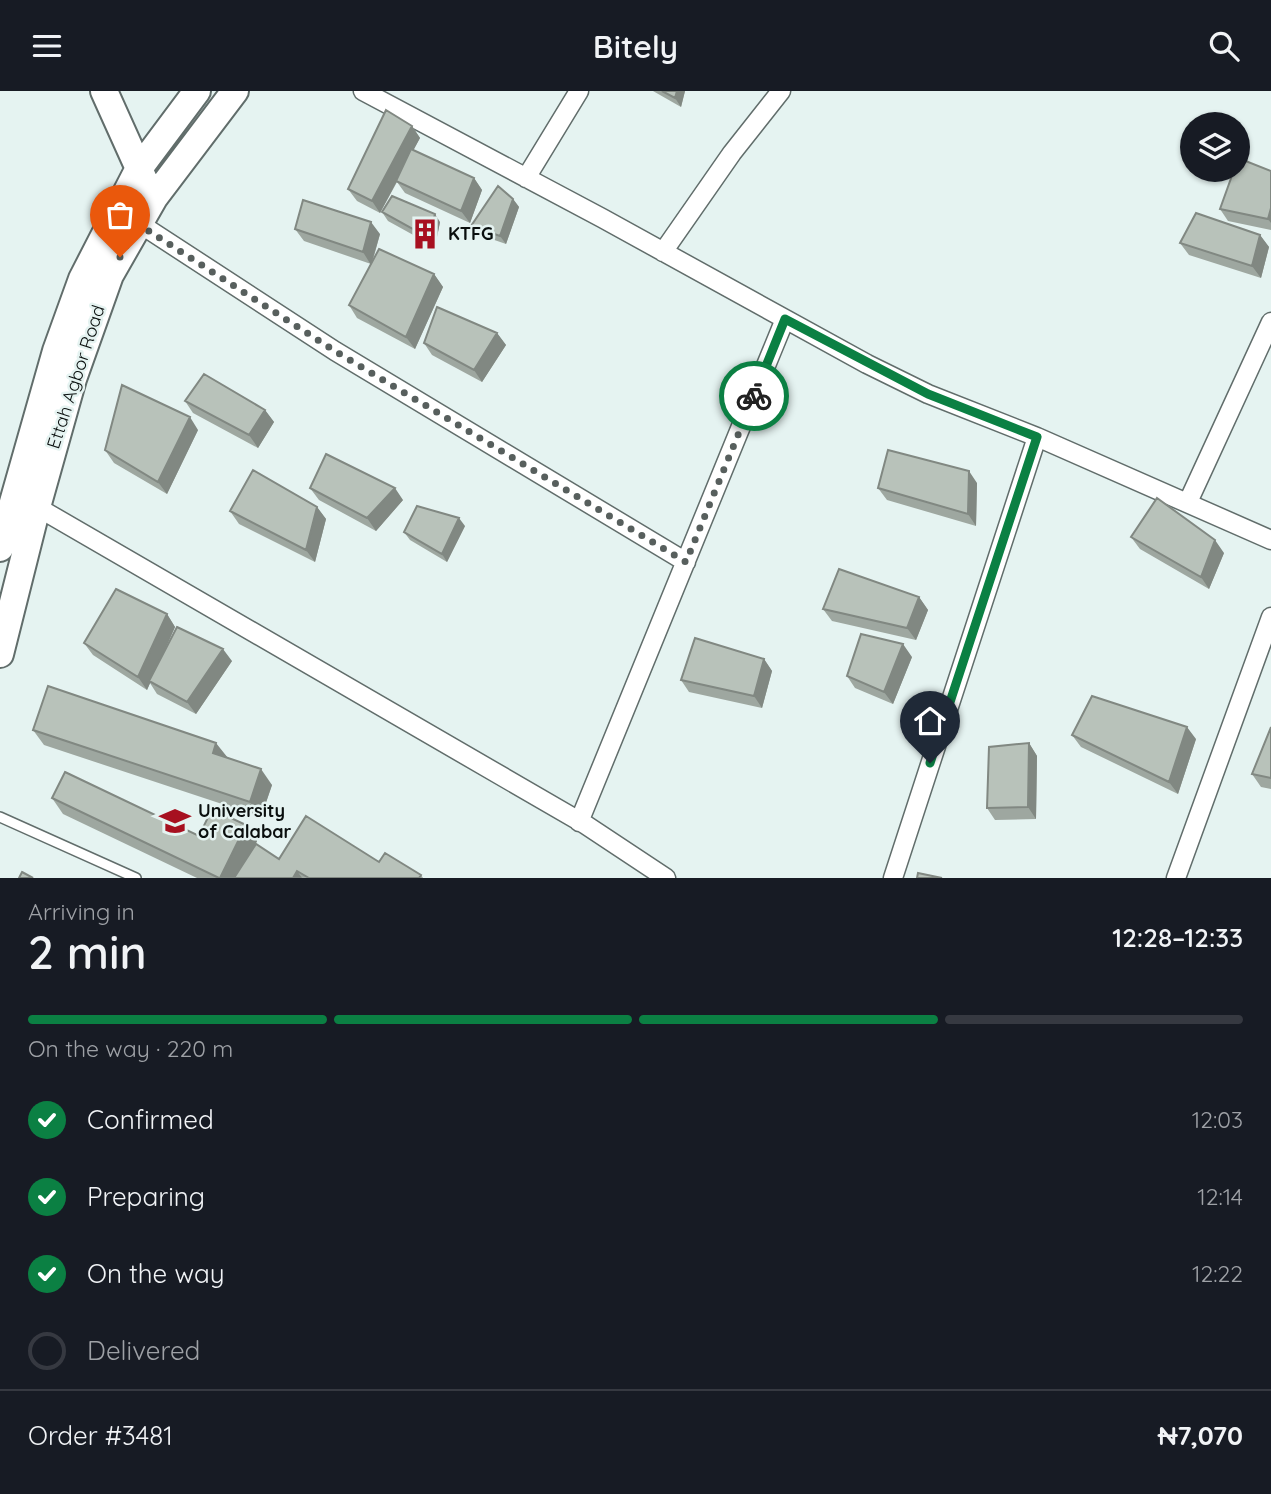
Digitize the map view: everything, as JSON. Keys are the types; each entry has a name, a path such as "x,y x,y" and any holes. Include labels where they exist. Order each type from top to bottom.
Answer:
{"main road":[{"path":"104,91 138,170 154,198"},
{"name":"Ettah Agbor Road","path":"0,548 55,351 82,279 138,170 198,91"},
{"name":"Ettah Agbor Road","path":"0,655 37,507 91,323 110,275 154,198 235,91"}],"street":[{"path":"363,91 928,394 1037,437 1271,540"},
{"path":"526,178 579,91"},
{"path":"663,252 732,153 781,91"},
{"path":"118,207 138,224 335,351 686,562"},
{"path":"579,822 785,319"},
{"path":"1188,502 1271,323"},
{"path":"893,878 1037,437"},
{"path":"37,507 579,822 666,878"},
{"path":"1176,878 1271,617"}],"lane":[{"path":"0,817 136,878"}],"building":[{"path":"662,91 677,91 675,98"},
{"path":"386,110 412,126 372,201 348,189"},
{"path":"411,149 474,178 461,211 396,181"},
{"path":"1250,163 1271,171 1271,208 1268,219 1220,209 1230,182 1250,182"},
{"path":"498,186 513,199 500,236 471,226"},
{"name":"KTFG","path":"392,196 435,214 429,238 382,212"},
{"path":"303,200 371,222 363,252 295,229"},
{"path":"1196,213 1260,235 1252,266 1180,243"},
{"path":"379,249 434,274 406,337 349,305"},
{"path":"437,307 497,333 474,370 424,343"},
{"path":"204,374 265,410 249,435 185,401"},
{"path":"122,385 190,417 158,482 105,450"},
{"path":"888,450 969,471 968,514 878,488"},
{"path":"326,454 395,488 367,518 310,488"},
{"path":"253,470 317,507 306,550 230,511"},
{"path":"1157,498 1215,540 1201,577 1131,537"},
{"path":"417,506 459,518 442,554 404,532"},
{"path":"839,569 919,597 907,628 823,609"},
{"path":"116,589 167,614 138,677 84,643"},
{"path":"177,627 223,649 187,702 149,681"},
{"path":"861,634 903,644 884,692 847,676"},
{"path":"695,638 764,659 754,696 681,680"},
{"path":"48,686 216,743 213,753 261,769 250,802 33,730"},
{"path":"1092,696 1187,727 1169,782 1072,735"},
{"path":"1271,727 1271,778 1252,774"},
{"path":"1029,743 1028,807 987,808 989,747"},
{"path":"65,772 199,836 212,809 246,825 219,878 52,798"},
{"path":"306,816 379,862 385,853 421,875 419,878 309,878 297,871 293,878 234,878 256,844 279,859"},
{"path":"22,872 33,878 19,878"},
{"path":"918,873 942,878 917,878"}],"way so far":[{"path":"120,257 138,224 335,351 686,562 754,396"}],"place":[{"name":"KTFG","path":"425,234"},
{"name":"University of Calabar","path":"175,821"}],"route":[{"path":"754,396 785,319 928,394 1037,437 930,763"}]}
